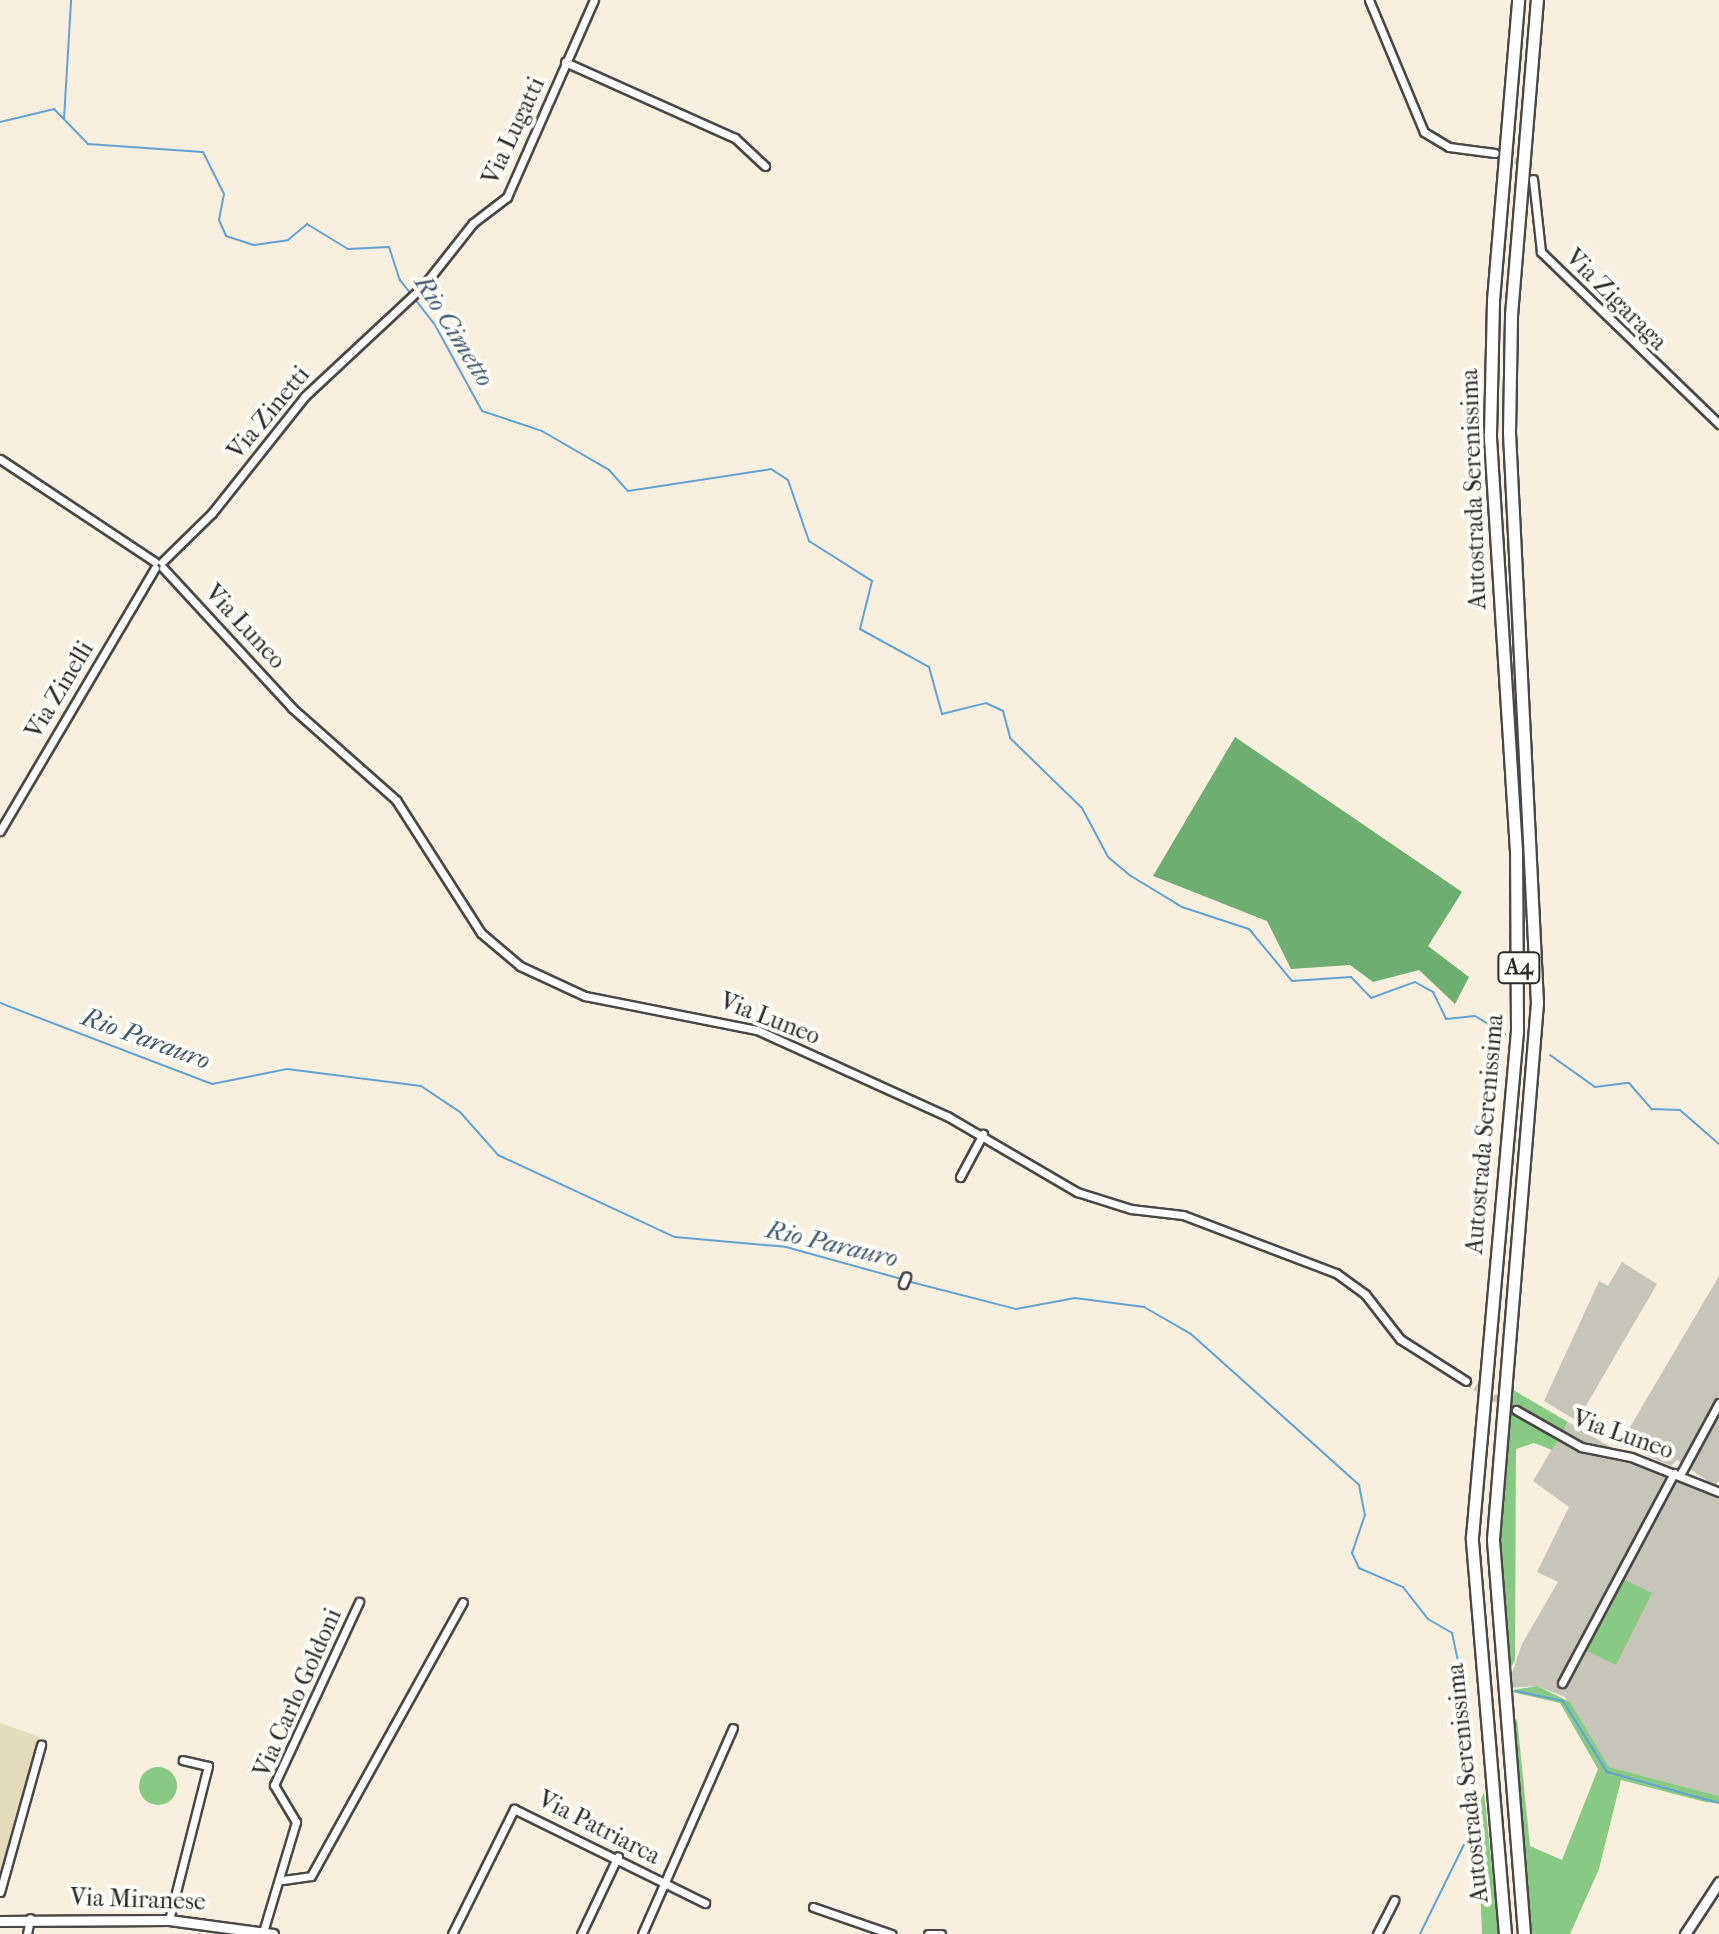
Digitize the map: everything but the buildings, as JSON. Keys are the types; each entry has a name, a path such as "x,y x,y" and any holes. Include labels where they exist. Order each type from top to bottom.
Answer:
{"highway":[{"name":"Autostrada Serenissima","path":"1505,1934 1472,1537 1518,1000 1490,434 1493,300 1518,0"},
{"name":"Autostrada Serenissima","path":"1524,1934 1493,1539 1537,1003 1535,842 1509,432 1511,315 1537,0"}],"main road":[{"path":"1685,1934 1719,1882"},
{"name":"Via Miranese","path":"0,1921 30,1918 169,1920 268,1933"}],"street":[{"name":"Via Lugatti","path":"413,295 473,223 511,192 594,0"},
{"path":"1369,0 1424,132 1437,143 1495,153"},
{"path":"565,62 735,138 765,166"},
{"name":"Via Zigaraga","path":"1533,179 1536,235 1547,260 1719,424"},
{"name":"Via Zinetti","path":"158,565 212,513 305,396 413,295"},
{"name":"Via Luneo","path":"0,459 158,565 292,708 396,800 481,933 520,966 585,996 747,1026 983,1134 1077,1192 1131,1209 1183,1215 1336,1273 1365,1294 1400,1339 1466,1381"},
{"name":"Via Zinelli","path":"0,831 158,565"},
{"path":"960,1177 983,1134"},
{"path":"1562,1683 1719,1403"},
{"name":"Via Luneo","path":"1516,1410 1581,1447 1677,1474 1719,1492"},
{"name":"Via Carlo Goldoni","path":"268,1933 296,1822 274,1785 359,1602"},
{"path":"283,1880 309,1878 463,1602"},
{"path":"642,1934 733,1728"},
{"path":"0,1892 41,1745"},
{"path":"169,1920 208,1766 183,1760"},
{"name":"Via Patriarca","path":"452,1934 514,1809 618,1856 705,1903"},
{"path":"581,1934 618,1856"},
{"path":"1377,1934 1394,1900"},
{"path":"813,1907 891,1934"},
{"path":"27,1934 30,1918"},
{"path":"928,1934 941,1934"}],"shaded area":[{"path":"1622,1262 1657,1284 1577,1421 1544,1401 1599,1281 1608,1286"},
{"path":"1719,1276 1719,1481 1715,1486 1677,1460 1671,1466 1620,1444"},
{"path":"1568,1422 1644,1467 1719,1499 1719,1796 1609,1767 1565,1697 1537,1686 1507,1688 1522,1644 1558,1582 1537,1572 1569,1507 1533,1481"},
{"path":"0,1723 40,1737 0,1874"}],"green space":[{"path":"1235,737 1462,892 1428,946 1469,977 1455,1004 1419,970 1373,982 1350,965 1291,969 1267,921 1153,876"},
{"path":"1510,1388 1568,1422 1552,1450 1534,1443 1516,1449 1515,1660 1506,1678 1500,1531"},
{"path":"1621,1578 1652,1593 1616,1665 1583,1649"},
{"path":"1537,1686 1570,1702 1609,1767 1719,1796 1719,1803 1705,1802 1621,1780 1599,1869 1570,1934 1531,1934 1512,1735 1517,1718 1530,1846 1562,1860 1598,1769 1560,1703 1507,1691"},
{"path":"158,1767 172,1772 177,1786 172,1800 158,1805 144,1800 139,1786 144,1772"},
{"path":"1484,1792 1498,1934 1482,1934 1477,1809"}],"waterway":[{"path":"64,119 71,0"},
{"name":"Rio Cimetto","path":"0,122 54,109 88,144 203,152 224,194 219,220 226,236 254,245 288,240 307,224 348,249 389,247 400,280 435,325 482,411 542,431 609,470 628,491 771,469 788,480 809,541 872,581 860,629 929,667 942,714 986,703 1003,711 1010,738 1082,808 1108,857 1131,876 1182,907 1249,929 1292,981 1351,977 1371,998 1415,982 1433,992 1446,1019 1475,1016 1505,1034"},
{"name":"Rio Parauro","path":"0,1003 212,1084 287,1069 421,1086 460,1112 498,1155 675,1237 786,1247 901,1279"},
{"path":"1550,1055 1595,1087 1629,1083 1652,1109 1680,1110 1719,1144"},
{"name":"Rio Parauro","path":"907,1281 1016,1309 1075,1298 1144,1307 1191,1334 1359,1485 1365,1515 1352,1553 1359,1568 1403,1587 1428,1619 1452,1633 1460,1671"},
{"path":"1420,1934 1476,1820 1457,1684"},
{"name":"Rio Parauro","path":"1516,1691 1563,1701 1607,1772 1719,1803"}],"tunnel":[{"path":"1495,153 1517,160 1533,179"},
{"path":"1466,1381 1516,1410"}]}
